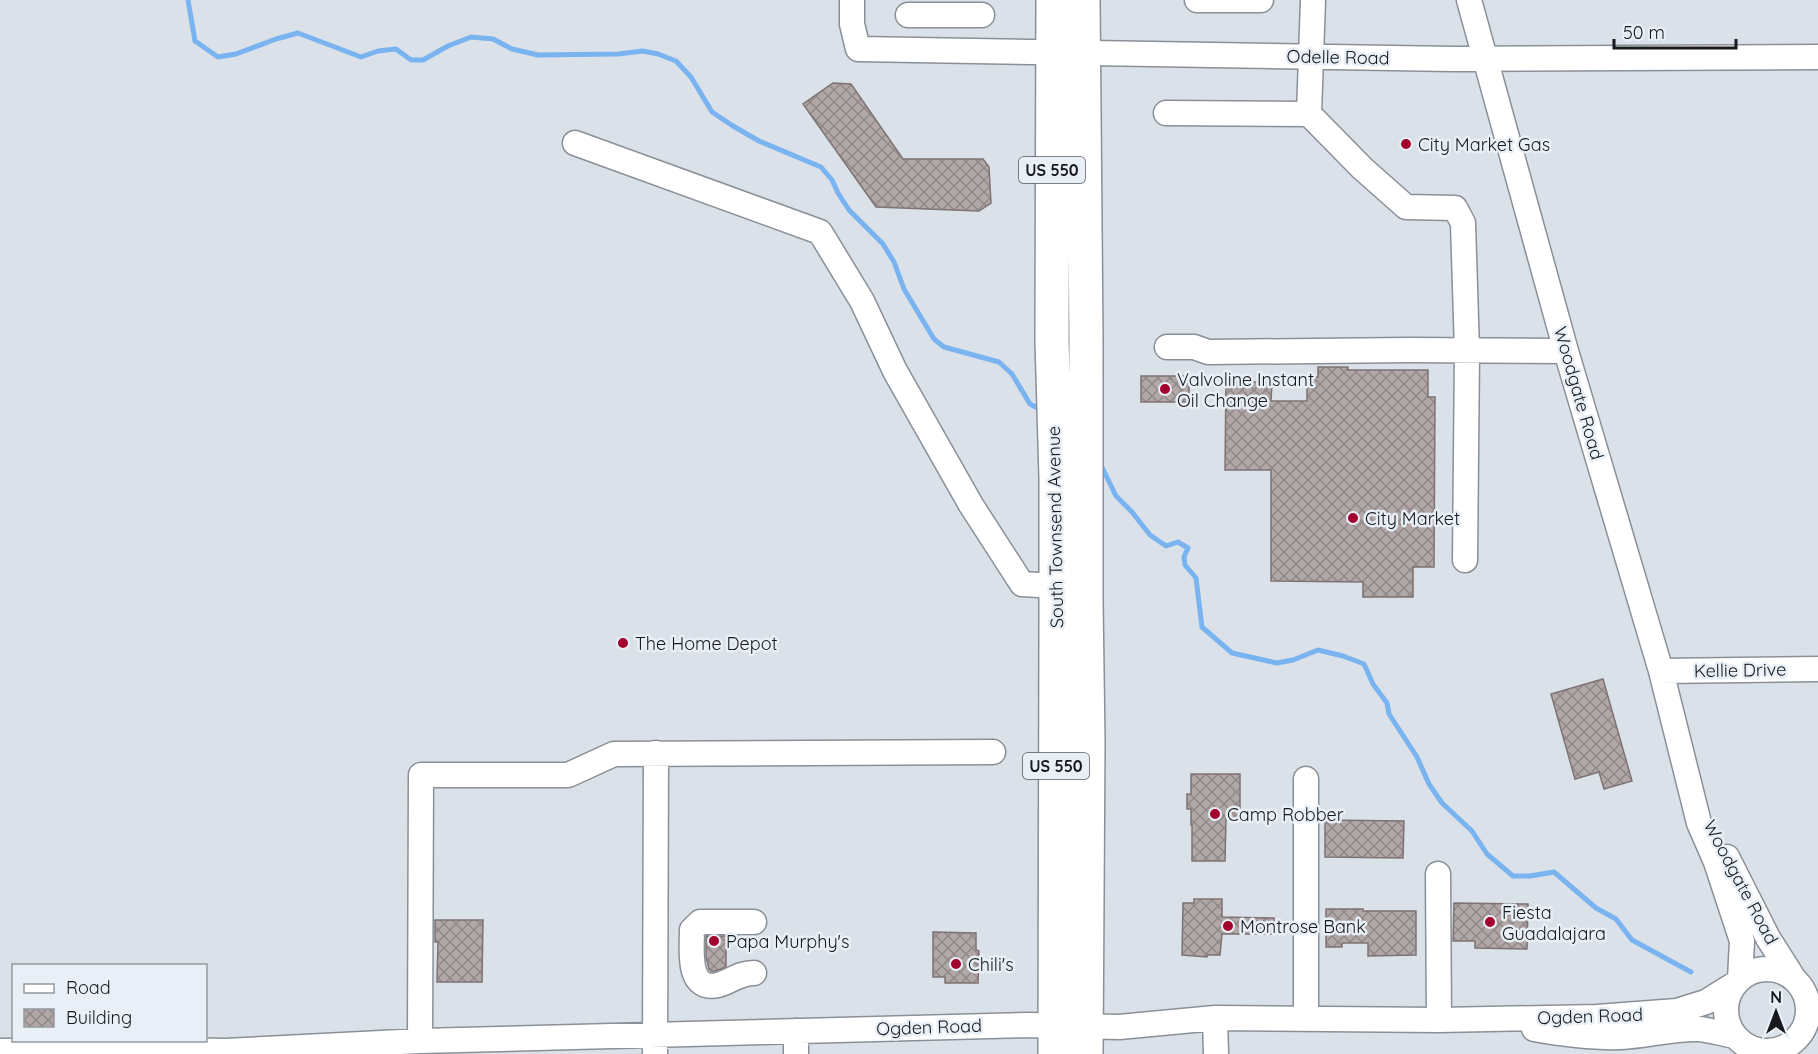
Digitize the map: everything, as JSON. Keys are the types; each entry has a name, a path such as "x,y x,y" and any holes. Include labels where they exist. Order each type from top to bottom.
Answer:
{"highway":[{"name":"South Townsend Avenue","path":"1053,0 1069,53 1086,339 1085,507 1088,741 1071,1040"},
{"name":"South Townsend Avenue","path":"1071,1040 1056,586 1052,340 1069,53 1083,0"}],"street":[{"name":"Odelle Road","path":"852,0 852,24 858,50 1310,57 1818,57"},
{"path":"1197,0 1261,0"},
{"path":"1309,114 1312,0"},
{"name":"Woodgate Road","path":"1469,0 1566,351 1661,671 1699,823 1716,862 1742,941 1737,982"},
{"path":"907,50 908,7 982,8 981,51"},
{"path":"1166,113 1309,114 1362,168 1407,207 1455,208 1463,223 1467,351 1465,560"},
{"path":"575,143 820,232 862,301 895,371 971,506 1022,584 1056,586"},
{"path":"1167,347 1194,347 1208,352 1566,351"},
{"name":"Kellie Drive","path":"1661,671 1818,669"},
{"path":"420,1041 421,775 568,775 614,754 993,752"},
{"path":"655,1044 656,753"},
{"path":"1306,778 1306,1019"},
{"name":"Woodgate Road","path":"1690,785 1768,938 1803,982"},
{"path":"1438,874 1439,1020"},
{"path":"754,922 700,922 692,930 693,970 697,980 706,985 717,985 743,973 754,973"},
{"path":"1761,969 1773,969 1803,982 1808,1004 1806,1034 1780,1049 1766,1051 1742,1044 1729,1027 1726,1016 1729,994 1737,982 1749,973 1761,969"},
{"name":"Ogden Road","path":"0,1052 225,1051 420,1041 655,1044 796,1042 1029,1025 1071,1040 1119,1027 1215,1018 1439,1020 1597,1017 1677,1011 1706,1002 1737,982"},
{"path":"1215,1018 1216,1054"},
{"name":"Ogden Road","path":"1439,1020 1503,1025 1587,1036 1621,1037 1701,1029 1742,1044"}],"building":[{"path":"833,83 851,84 903,159 983,159 989,167 991,203 979,211 876,207 803,104"},
{"name":"City Market","path":"1318,367 1348,367 1348,370 1428,370 1428,397 1435,397 1434,567 1413,567 1413,597 1363,597 1363,582 1271,581 1271,470 1225,470 1226,382 1272,382 1271,401 1307,401 1307,377 1318,377"},
{"name":"Valvoline Instant Oil Change","path":"1141,376 1189,376 1189,402 1141,402"},
{"path":"1603,679 1632,781 1604,789 1599,772 1575,779 1551,694"},
{"name":"Camp Robber","path":"1191,774 1240,774 1240,819 1226,819 1225,861 1192,861 1191,809 1187,809 1187,794 1191,794"},
{"path":"1325,820 1404,821 1403,858 1325,857"},
{"name":"Montrose Bank","path":"1194,899 1222,899 1222,917 1274,918 1274,934 1222,934 1220,955 1207,955 1207,957 1182,955 1183,903 1194,903"},
{"name":"Fiesta Guadalajara","path":"1454,903 1528,904 1527,949 1475,948 1475,941 1453,941"},
{"path":"1326,909 1416,911 1416,955 1368,956 1368,943 1342,943 1342,947 1326,947"},
{"path":"435,920 483,920 482,982 437,982 438,942 435,942"},
{"name":"Chili's","path":"933,932 976,933 976,950 979,951 978,983 945,983 945,977 933,977"},
{"name":"Papa Murphy's","path":"706,936 726,936 726,967 715,971 709,969 706,957"}],"waterway":[{"path":"188,0 195,41 218,57 236,54 298,33 361,57 378,51 396,49 411,60 423,60 448,46 471,37 493,39 512,49 538,55 618,54 643,51 676,61 691,77 712,112 759,141 821,167 832,180 849,210 883,244 894,262 904,289 934,339 944,347 999,362 1012,374 1030,404 1043,411"},
{"path":"1100,463 1116,496 1150,535 1166,546 1178,542 1188,548 1184,557 1185,565 1196,578 1202,627 1232,653 1277,663 1293,660 1318,650 1364,664 1373,684 1387,703 1389,714 1417,757 1429,784 1442,803 1472,831 1487,854 1513,876 1554,872 1596,908 1616,919 1632,940 1691,972"}],"place":[{"name":"City Market Gas","path":"1406,144"},
{"name":"Valvoline Instant Oil Change","path":"1165,389"},
{"name":"City Market","path":"1353,518"},
{"name":"The Home Depot","path":"623,643"},
{"name":"Camp Robber","path":"1215,814"},
{"name":"Fiesta Guadalajara","path":"1490,922"},
{"name":"Montrose Bank","path":"1228,926"},
{"name":"Papa Murphy's","path":"714,941"},
{"name":"Chili's","path":"956,964"}]}
